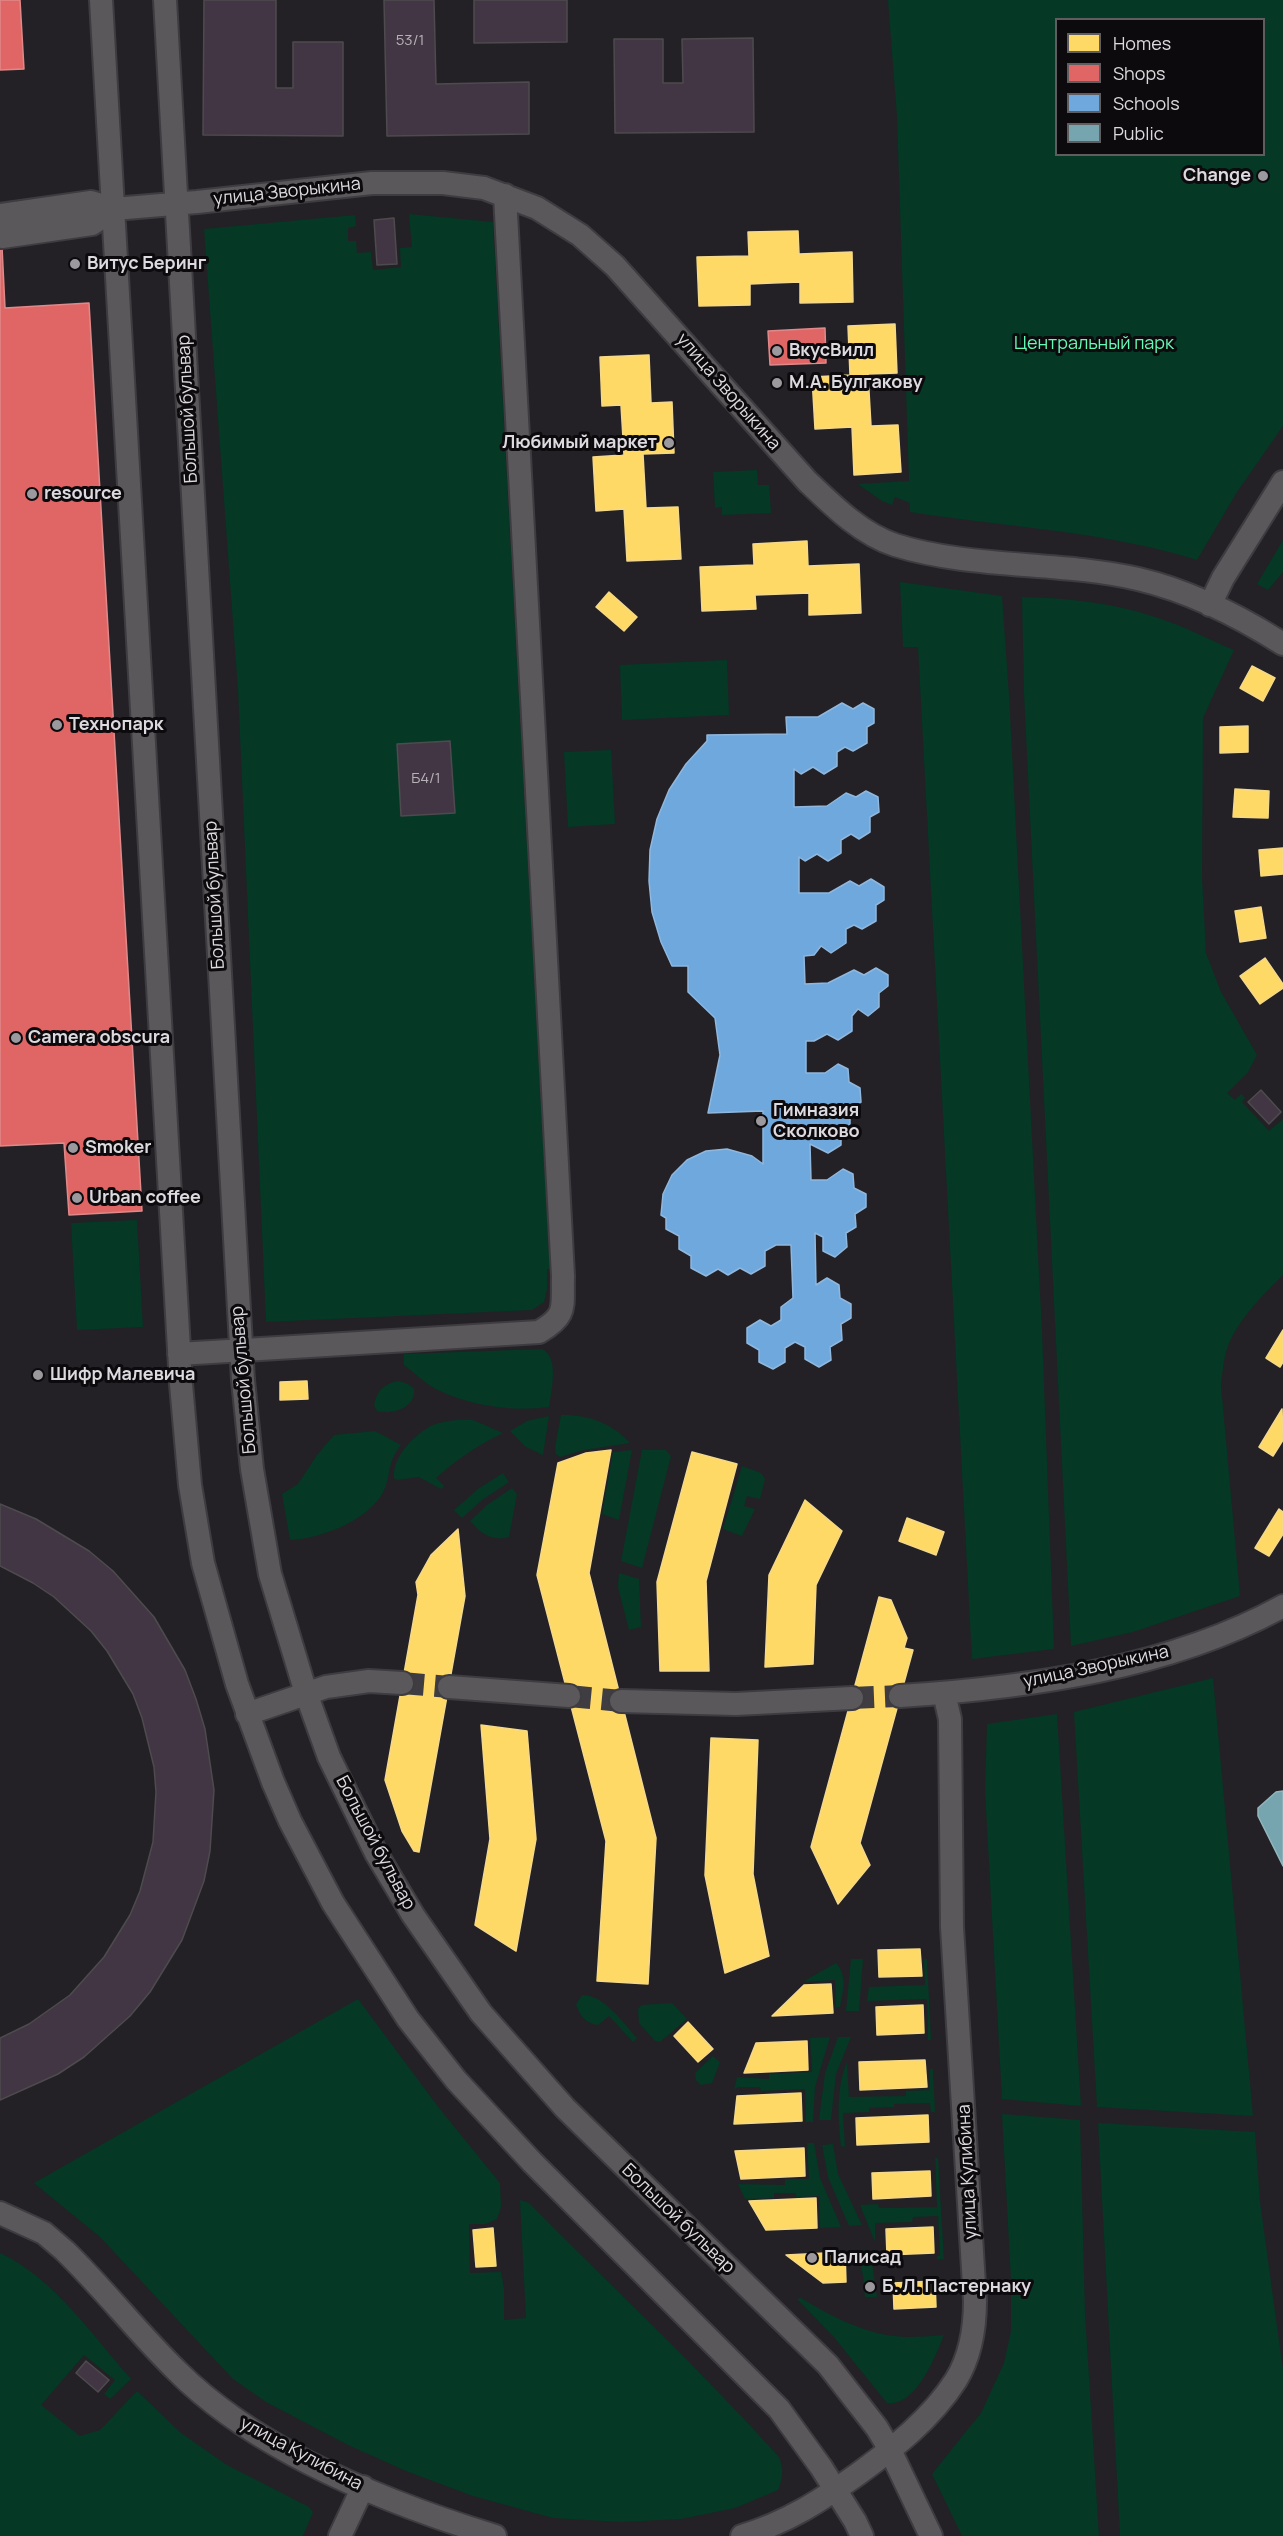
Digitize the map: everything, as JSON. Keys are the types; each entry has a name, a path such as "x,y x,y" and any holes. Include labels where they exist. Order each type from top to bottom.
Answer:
{"street":[{"path":"100,0 114,209 178,1354 190,1485 204,1563 247,1714 290,1821 333,1903 408,2019 456,2080 532,2162 779,2409 836,2490 862,2536"},
{"name":"Большой бульвар","path":"165,0 241,1350 252,1469 270,1574 306,1693 330,1757 376,1853 413,1915 481,2013 565,2108 828,2366 877,2428 931,2536"},
{"name":"улица Зворыкина","path":"1,226 91,202 114,209 372,183 406,182 474,187 506,195 551,214 580,235 615,266 807,481 833,507 867,530 893,544 928,552 969,559 1085,570 1137,579 1166,587 1210,605 1283,644"},
{"path":"178,1354 539,1332 556,1322 562,1310 562,1252 506,195"},
{"path":"1210,605 1223,578 1283,482"},
{"name":"улица Зворыкина","path":"900,1696 944,1693 1062,1677 1140,1661 1208,1640 1283,1606"},
{"path":"247,1714 326,1687 358,1682 402,1683"},
{"path":"449,1687 568,1696"},
{"name":"улица Кулибина","path":"742,2536 801,2513 890,2451 918,2428 956,2379 969,2348 975,2314 966,2128 952,1927 950,1719 944,1693"},
{"path":"621,1701 736,1704 852,1698"},
{"name":"улица Кулибина","path":"0,2213 44,2233 65,2251 177,2372 243,2427 363,2487 450,2522 495,2536"},
{"path":"340,2536 363,2487"}],"green space":[{"name":"Центральный парк","path":"888,0 1283,0 1283,426 1237,492 1197,560 1162,550 1091,536 910,512 910,503 895,497 892,505 882,501 858,484 909,481 897,117"},
{"path":"409,214 493,222 550,1269 547,1269 547,1289 544,1302 532,1310 266,1322 238,690 204,229 355,215 356,226 348,228 348,241 356,241 357,253 371,252 373,270 401,267 400,248 412,247"},
{"path":"757,470 758,485 769,485 771,513 722,515 722,507 715,508 713,472"},
{"path":"1283,540 1283,572 1268,590 1257,584"},
{"path":"900,582 1002,596 1009,695 1042,1331 1054,1649 972,1659 918,647 903,647"},
{"path":"1022,597 1075,600 1127,609 1170,622 1234,650 1203,718 1202,877 1206,953 1221,992 1257,1055 1248,1072 1227,1093 1235,1100 1241,1094 1245,1098 1242,1102 1269,1131 1283,1119 1283,1275 1248,1312 1234,1333 1225,1356 1221,1385 1240,1596 1133,1632 1071,1646 1024,694"},
{"path":"727,660 729,715 622,720 620,665"},
{"path":"611,750 615,824 568,827 564,752"},
{"path":"137,1220 143,1327 77,1330 71,1223"},
{"path":"542,1349 548,1353 553,1367 549,1407 507,1408 478,1404 450,1396 424,1382 404,1365 404,1354"},
{"path":"399,1381 414,1389 411,1401 396,1411 377,1411 374,1405 380,1391 390,1383"},
{"path":"561,1415 580,1416 598,1421 616,1430 630,1443 584,1450 560,1457 556,1454 555,1447"},
{"path":"549,1416 543,1455 526,1447 510,1431 527,1421"},
{"path":"457,1420 473,1420 503,1433 468,1453 436,1478 444,1486 441,1489 419,1477 397,1480 394,1478 397,1462 412,1440 433,1425"},
{"path":"375,1431 401,1445 394,1456 385,1488 379,1499 358,1518 345,1525 316,1536 290,1540 282,1494 298,1484 317,1455 334,1435"},
{"path":"632,1450 619,1520 602,1514 613,1452"},
{"path":"642,1450 666,1450 671,1456 642,1568 621,1561"},
{"path":"742,1466 761,1473 765,1479 760,1499 747,1496 744,1506 755,1509 742,1536 723,1529"},
{"path":"503,1473 509,1482 482,1500 462,1518 454,1510 478,1489"},
{"path":"512,1488 517,1494 509,1537 497,1538 482,1533 470,1521 487,1505"},
{"path":"619,1573 639,1579 641,1627 629,1630 618,1587"},
{"path":"1213,1678 1253,2116 1097,2107 1074,1712"},
{"path":"1057,1714 1081,2106 1002,2099 985,1790 987,1724"},
{"path":"851,1959 863,1959 859,2011 846,2011"},
{"path":"924,1959 927,1959 931,2040 928,2040 927,1999 867,2001 869,1987 925,1985"},
{"path":"836,1963 843,1978 840,2007 836,2007 835,1980 806,1982"},
{"path":"582,1995 590,1996 606,2005 637,2038 633,2042 609,2016 598,2025 587,2021 579,2012 576,2004"},
{"path":"358,1999 439,2108 500,2183 501,2207 497,2219 486,2224 469,2224 470,2273 501,2272 504,2288 504,2320 526,2318 520,2200 529,2203 656,2329 779,2457 782,2474 778,2490 735,2508 681,2519 621,2522 553,2518 473,2496 406,2471 348,2445 266,2402 233,2379 100,2237 34,2183"},
{"path":"672,2003 687,2019 660,2042 655,2041 639,2023 638,2009 642,2005"},
{"path":"830,2037 815,2087 813,2122 806,2122 805,2089 761,2091 760,2087 738,2087 734,2090 737,2077 769,2079 769,2074 812,2072 810,2038"},
{"path":"838,2037 851,2037 836,2074 831,2120 819,2120 825,2073"},
{"path":"713,2056 720,2062 712,2083 701,2085 696,2080 695,2073"},
{"path":"847,2062 849,2097 906,2096 906,2091 930,2090 930,2069 933,2069 935,2112 931,2112 930,2103 894,2104 894,2107 869,2108 869,2112 843,2113 845,2147 841,2146 839,2093"},
{"path":"1002,2114 1080,2120 1085,2313 1099,2536 962,2536 932,2474 981,2413 1004,2363 1011,2331 1011,2280"},
{"path":"1098,2123 1255,2132 1260,2202 1283,2370 1283,2536 1120,2536"},
{"path":"807,2143 814,2143 820,2178 841,2227 820,2228 819,2196 796,2197 796,2193 774,2193 774,2198 745,2199 738,2184 785,2185 785,2179 809,2179"},
{"path":"833,2144 838,2174 862,2225 849,2226 828,2177 822,2145"},
{"path":"935,2158 938,2158 944,2259 937,2259 937,2256 940,2256 938,2216 913,2217 912,2222 875,2223 875,2242 860,2205 878,2204 879,2208 937,2207"},
{"path":"857,2250 870,2250 877,2297 865,2297"},
{"path":"0,2253 20,2264 55,2292 131,2379 110,2399 104,2394 115,2380 84,2355 41,2405 80,2436 100,2430 137,2391 181,2433 227,2465 309,2507 313,2512 303,2536 0,2536"},
{"path":"801,2298 838,2318 878,2333 906,2337 944,2335 930,2367 915,2389 907,2397 897,2402 887,2403 833,2336 797,2299"}],"building: Homes":[{"path":"798,231 799,254 852,252 853,302 800,303 800,282 750,284 750,305 699,306 697,257 749,256 748,232"},
{"path":"895,324 897,373 868,374 871,426 898,425 901,472 854,475 852,427 815,429 812,377 850,375 848,326"},
{"path":"649,355 651,403 672,402 674,453 643,454 646,508 678,507 681,559 627,561 624,509 596,511 593,457 624,455 621,405 602,406 600,357"},
{"path":"807,541 808,566 859,564 861,613 809,615 809,593 755,595 756,609 702,611 700,567 754,565 753,544"},
{"path":"609,592 637,617 624,631 596,607"},
{"path":"1252,666 1275,678 1263,701 1240,688"},
{"path":"1248,726 1248,752 1220,753 1220,727"},
{"path":"1235,789 1269,791 1268,818 1233,817"},
{"path":"1283,848 1283,874 1261,876 1259,850"},
{"path":"1261,907 1266,938 1240,942 1235,911"},
{"path":"1265,958 1283,984 1283,988 1260,1004 1240,976"},
{"path":"1283,1330 1283,1362 1280,1367 1266,1358"},
{"path":"307,1381 308,1399 280,1400 280,1382"},
{"path":"1282,1409 1283,1440 1273,1456 1259,1447"},
{"path":"611,1450 589,1573 656,1838 648,1984 597,1981 606,1841 537,1575 558,1463 586,1453"},
{"path":"692,1452 737,1464 706,1581 709,1671 660,1671 657,1582"},
{"path":"805,1500 842,1531 816,1585 813,1664 765,1667 769,1575"},
{"path":"1279,1509 1283,1512 1283,1534 1269,1556 1255,1548"},
{"path":"907,1518 944,1532 936,1555 899,1541"},
{"path":"458,1529 465,1596 419,1852 414,1851 402,1831 385,1780 418,1595 416,1582 431,1555"},
{"path":"879,1597 891,1600 907,1638 904,1648 913,1650 860,1843 870,1865 838,1904 811,1847"},
{"path":"481,1725 527,1731 536,1839 516,1951 475,1925 490,1839"},
{"path":"711,1738 758,1740 753,1874 769,1956 725,1973 705,1875"},
{"path":"920,1949 922,1976 879,1977 878,1950"},
{"path":"831,1984 833,2013 772,2016 804,1985"},
{"path":"923,2005 924,2033 877,2035 876,2007"},
{"path":"688,2022 713,2049 698,2062 674,2036"},
{"path":"807,2041 808,2070 744,2073 756,2043"},
{"path":"925,2060 927,2087 860,2090 859,2062"},
{"path":"801,2093 802,2121 734,2124 737,2096"},
{"path":"928,2115 929,2142 857,2145 856,2118"},
{"path":"804,2148 805,2176 741,2179 735,2151"},
{"path":"930,2171 931,2196 873,2199 872,2173"},
{"path":"816,2198 817,2228 766,2230 749,2201"},
{"path":"933,2227 934,2253 887,2255 886,2229"},
{"path":"493,2228 496,2266 476,2267 473,2230"},
{"path":"845,2252 846,2282 823,2283 786,2255"},
{"path":"935,2281 936,2307 894,2309 893,2283"}],"building: Shops":[{"path":"0,0 20,0 24,69 0,70"},
{"name":"Технопарк","path":"0,206 5,308 89,303 142,1211 69,1215 64,1143 0,1146"},
{"path":"825,328 826,363 770,365 768,331"}],"building: Schools":[{"path":"842,703 853,709 863,703 874,709 874,723 867,727 867,743 853,751 845,747 837,752 837,766 824,774 813,767 801,774 794,769 794,807 827,806 846,793 856,797 866,791 878,797 879,812 870,817 870,832 859,839 851,834 841,840 841,853 828,861 817,854 805,861 799,857 799,893 829,893 850,881 859,886 871,879 884,887 884,900 876,905 876,921 862,929 854,925 846,929 846,943 831,953 821,946 814,955 804,956 805,984 828,983 854,970 864,975 876,968 888,975 888,986 879,993 879,1007 868,1016 858,1009 852,1016 852,1031 838,1040 827,1034 814,1041 806,1041 806,1073 825,1073 838,1064 848,1069 849,1082 860,1088 861,1102 850,1109 850,1124 841,1130 841,1145 828,1153 810,1144 811,1180 827,1180 843,1169 853,1174 854,1188 866,1194 866,1207 855,1214 856,1227 846,1233 847,1247 835,1257 823,1251 823,1237 815,1233 816,1285 827,1278 839,1285 840,1298 851,1304 851,1318 841,1324 842,1340 830,1347 831,1360 819,1367 805,1359 805,1347 795,1342 785,1348 785,1362 773,1369 759,1362 759,1350 747,1343 747,1328 760,1320 771,1326 781,1320 781,1307 793,1298 791,1245 776,1245 765,1251 765,1266 751,1274 740,1268 728,1275 718,1269 706,1276 691,1268 691,1256 679,1249 679,1236 666,1229 666,1218 661,1215 663,1194 672,1175 687,1160 706,1151 727,1149 752,1156 763,1164 763,1111 708,1113 720,1055 715,1018 688,992 688,966 672,966 661,942 652,912 649,881 650,850 657,819 669,790 686,764 707,741 707,735 787,734 786,717 818,717"}],"building: Public":[{"path":"1283,1791 1283,1866 1258,1816 1258,1808 1276,1792"}],"building: Other":[{"path":"204,0 276,0 276,88 293,88 293,42 343,42 343,136 203,135"},
{"path":"384,0 434,0 436,84 529,82 529,134 387,136"},
{"path":"474,0 567,0 567,42 474,43"},
{"path":"753,38 754,132 615,133 614,39 663,39 663,83 683,83 682,39"},
{"path":"394,218 397,264 377,265 374,220"},
{"path":"450,741 455,813 401,816 397,744"},
{"path":"1261,1090 1281,1112 1269,1124 1248,1102"},
{"path":"0,1504 36,1519 89,1551 113,1571 154,1617 185,1670 196,1699 205,1729 214,1790 210,1851 204,1881 182,1940 150,1992 130,2016 84,2057 58,2074 0,2100 0,2038 29,2024 70,1995 104,1957 130,1915 140,1891 153,1842 156,1792 154,1767 142,1718 133,1694 107,1651 91,1631 54,1597 0,1566"},
{"path":"86,2361 109,2380 98,2392 76,2373"}],"tunnel":[{"path":"402,1683 449,1687"},
{"path":"569,1696 621,1701"},
{"path":"852,1698 900,1696"}],"place":[{"name":"Change","path":"1263,176"},
{"name":"Витус Беринг","path":"75,264"},
{"name":"ВкусВилл","path":"777,351"},
{"name":"М.А. Булгакову","path":"777,383"},
{"name":"Любимый маркет","path":"669,443"},
{"name":"resource","path":"32,494"},
{"name":"Технопарк","path":"57,725"},
{"name":"Camera obscura","path":"16,1038"},
{"name":"Гимназия Сколково","path":"761,1121"},
{"name":"Smoker","path":"73,1148"},
{"name":"Urban coffee","path":"77,1198"},
{"name":"Шифр Малевича","path":"38,1375"},
{"name":"Палисад","path":"812,2258"},
{"name":"Б. Л. Пастернаку","path":"870,2287"}]}
